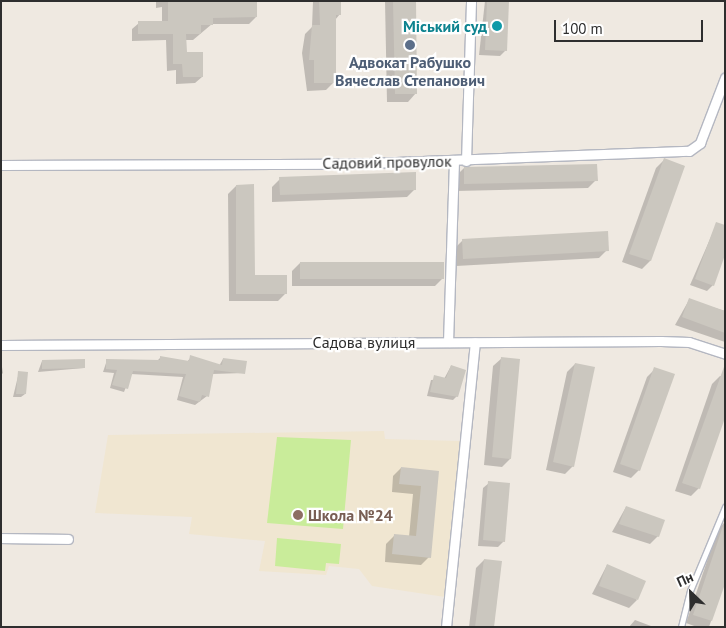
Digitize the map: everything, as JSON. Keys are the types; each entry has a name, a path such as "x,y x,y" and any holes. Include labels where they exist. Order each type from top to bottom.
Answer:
{"street":[{"path":"466,161 471,1"},
{"name":"Садовий провулок","path":"1,165 466,161 689,151 700,143 725,78"},
{"path":"448,342 454,161"},
{"path":"446,627 474,342"},
{"name":"Садова вулиця","path":"1,345 689,342 725,354"},
{"path":"1,538 68,539"}],"lane":[{"path":"681,627 690,591 725,507"}],"shaded area":[{"name":"Школа №24","path":"384,431 385,439 460,441 445,597 372,586 359,569 329,566 326,575 259,571 265,541 189,534 192,517 95,513 108,435"}],"green space":[{"path":"277,437 351,440 343,529 267,523"},
{"path":"277,538 341,544 339,564 326,563 325,571 275,566"}],"building":[{"path":"168,1 257,1 257,17 213,18 213,25 201,25 201,34 186,34 187,52 203,52 203,77 183,77 182,64 173,64 173,34 138,34 138,21 168,21"},
{"path":"319,1 341,1 341,15 336,15 336,83 314,83 314,60 309,60 312,25 320,25"},
{"path":"393,1 416,1 417,94 395,94"},
{"name":"Міський суд","path":"487,1 509,1 507,51 485,50"},
{"path":"664,158 685,166 651,261 629,254"},
{"path":"597,164 598,181 464,184 464,167"},
{"path":"416,172 416,190 280,195 279,177"},
{"path":"254,184 255,275 287,275 287,294 236,294 236,185"},
{"path":"716,222 725,225 725,255 714,286 695,279"},
{"path":"608,231 609,251 463,259 462,239"},
{"path":"300,262 444,262 444,279 300,279"},
{"path":"689,298 725,311 725,333 682,317"},
{"path":"190,355 222,365 223,358 247,361 245,374 214,370 209,397 202,395 200,402 179,396 186,374 133,371 128,389 112,385 117,370 106,369 106,359 160,360 160,356 189,361"},
{"path":"501,357 520,359 511,459 492,457"},
{"path":"85,359 85,368 42,369 42,360"},
{"path":"575,363 595,367 574,467 553,462"},
{"path":"725,364 725,418 700,489 682,483"},
{"path":"451,365 466,370 458,397 430,392 434,375 446,378"},
{"path":"654,367 675,374 640,471 620,464"},
{"path":"18,371 28,372 26,394 16,394"},
{"path":"401,467 439,471 431,558 392,554 394,534 416,536 421,486 399,484"},
{"path":"488,481 510,483 505,542 483,540"},
{"path":"626,506 665,520 659,537 619,524"},
{"path":"723,526 725,584 712,621 693,615"},
{"path":"484,559 502,561 494,627 475,627"},
{"path":"607,564 646,581 638,600 599,586"}],"place":[{"name":"Міський суд","path":"497,26"},
{"name":"Адвокат Рабушко Вячеслав Степанович","path":"410,45"},
{"name":"Школа №24","path":"298,515"}]}
